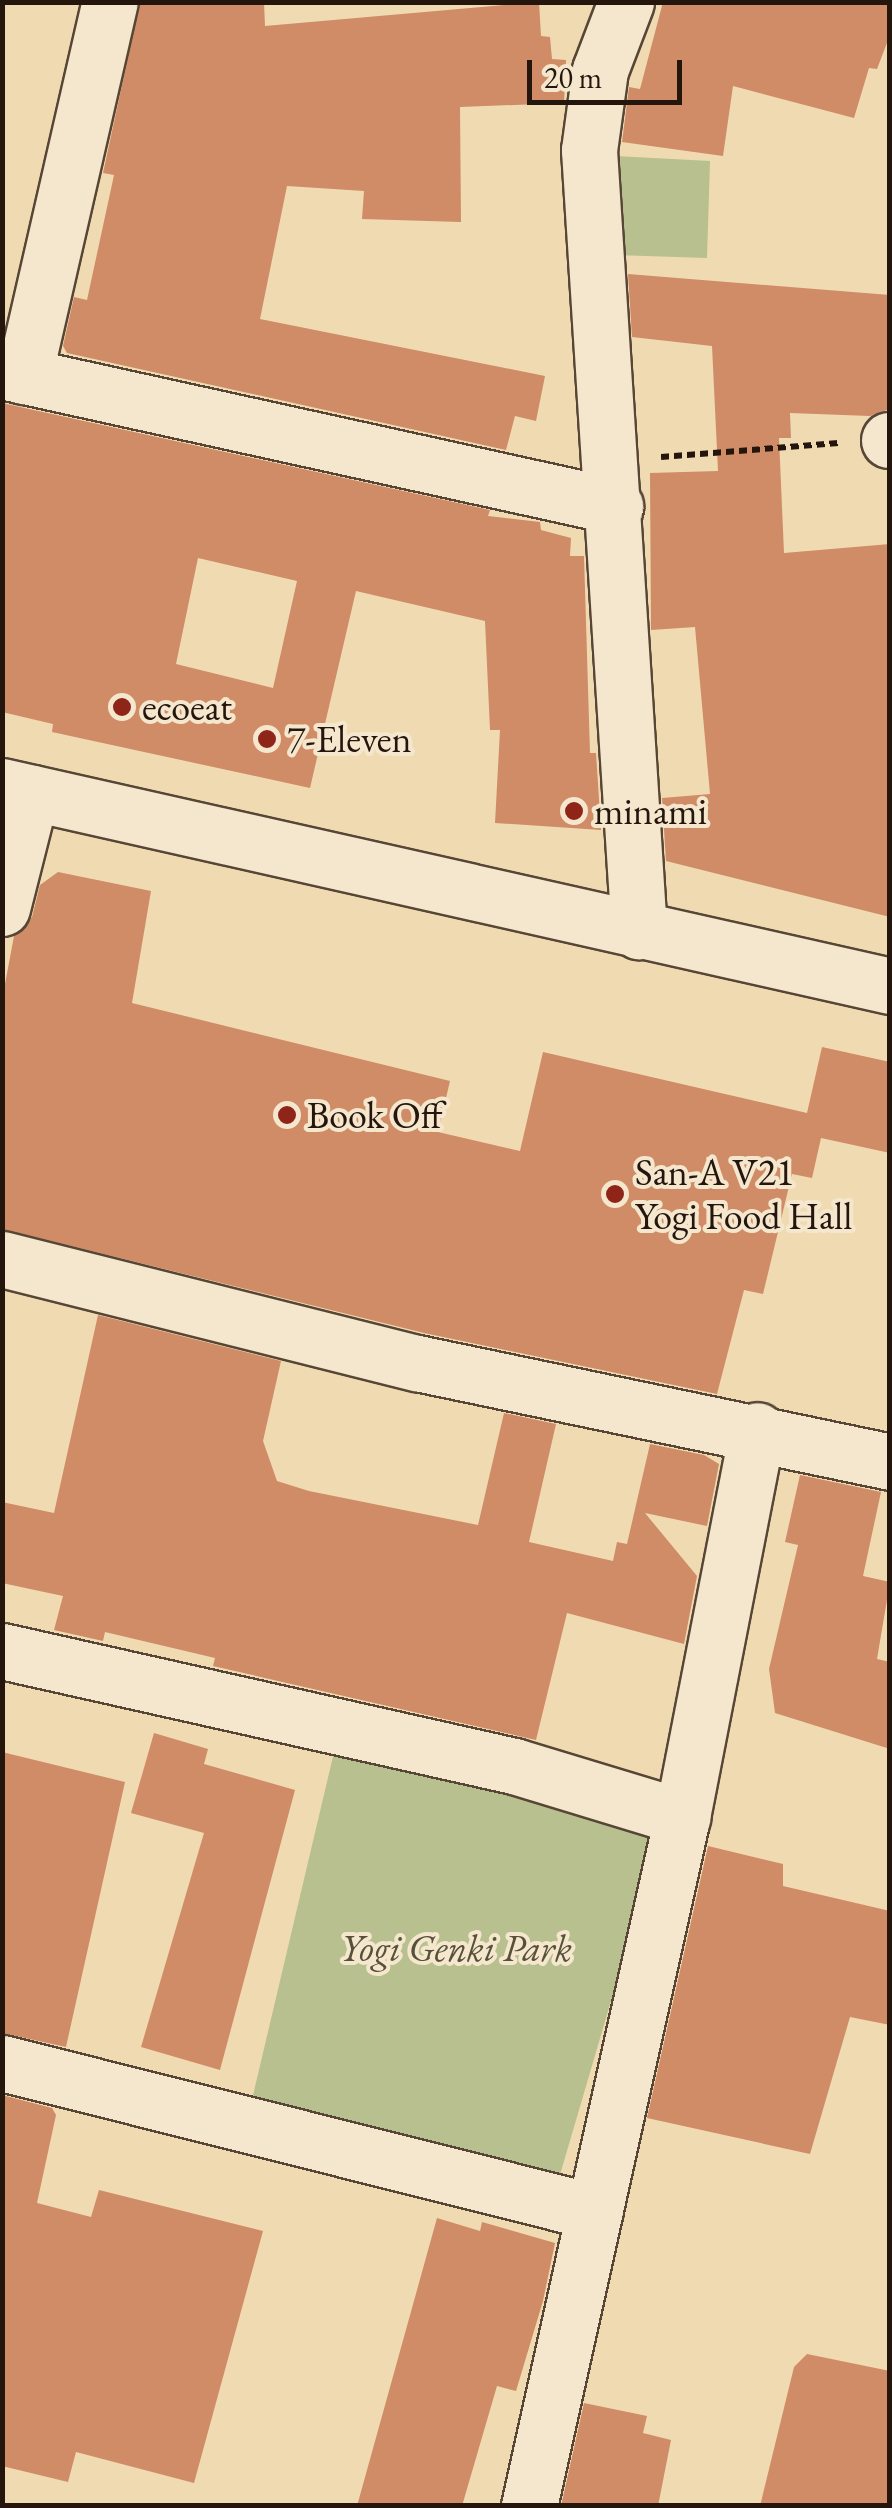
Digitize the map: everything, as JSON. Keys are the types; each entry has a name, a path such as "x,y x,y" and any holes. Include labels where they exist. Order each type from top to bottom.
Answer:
{"street":[{"path":"110,2 14,374 613,483"},
{"path":"626,2 600,70 588,150 613,483 639,932"},
{"path":"2,908 17,789 890,986"},
{"path":"2,1259 418,1363 757,1430 890,1462"},
{"path":"529,2506 682,1817 757,1430"},
{"path":"2,1651 514,1766 682,1817"},
{"path":"2,2063 596,2212"}],"path":[{"path":"613,483 889,440"}],"green space":[{"path":"615,156 710,161 707,258 615,255"},
{"name":"Yogi Genki Park","path":"335,1748 662,1827 552,2202 246,2125"}],"building":[{"path":"140,2 264,2 265,26 539,2 541,36 550,37 552,59 566,60 564,103 460,107 461,222 362,219 364,191 287,186 260,319 545,376 536,421 515,416 506,450 67,353 63,346 74,297 87,300 114,175 103,173"},
{"path":"663,2 890,2 890,35 877,69 869,68 854,118 733,86 723,156 622,142 629,87 640,89"},
{"path":"628,274 890,295 890,409 870,416 790,413 791,438 779,438 784,553 890,544 890,917 666,861 662,798 710,794 695,627 651,630 650,473 718,471 712,346 632,337"},
{"path":"2,403 490,510 488,516 540,522 541,530 571,538 570,556 584,556 590,753 596,753 601,830 495,823 500,730 490,730 485,621 356,591 310,788 52,732 53,724 2,712","holes":["198,558 297,581 273,688 176,664"]},
{"path":"58,872 151,891 132,1003 450,1081 438,1132 520,1151 543,1052 807,1113 822,1047 890,1062 890,1153 821,1138 812,1178 792,1174 763,1294 744,1290 717,1394 424,1333 2,1229 2,1000 14,936 32,917 40,885"},
{"path":"98,1315 281,1361 263,1441 277,1481 309,1491 478,1525 504,1413 556,1424 529,1542 613,1561 617,1542 627,1544 650,1444 704,1455 719,1464 707,1526 645,1513 697,1576 684,1644 567,1613 536,1740 213,1666 215,1658 105,1632 103,1641 54,1630 63,1596 2,1583 2,1502 54,1513"},
{"path":"800,1475 881,1492 863,1576 890,1582 877,1659 890,1662 890,1749 775,1713 769,1669 798,1545 785,1542"},
{"path":"154,1733 208,1749 204,1764 295,1790 220,2070 141,2047 204,1833 131,1813"},
{"path":"2,1752 125,1782 66,2047 2,2033"},
{"path":"708,1846 783,1864 783,1886 890,1911 890,2025 850,2017 810,2154 647,2118"},
{"path":"2,2095 52,2108 56,2115 37,2203 91,2217 99,2190 263,2231 194,2483 76,2452 68,2482 2,2466"},
{"path":"437,2218 480,2231 482,2222 555,2243 543,2301 516,2391 497,2386 462,2506 357,2506"},
{"path":"807,2354 890,2371 890,2506 760,2506 794,2367"},
{"path":"584,2403 647,2416 643,2433 671,2440 658,2506 561,2506"}],"place":[{"name":"ecoeat","path":"122,707"},
{"name":"7-Eleven","path":"267,739"},
{"name":"minami","path":"574,811"},
{"name":"Book Off","path":"287,1115"},
{"name":"San-A V21 Yogi Food Hall","path":"615,1194"}]}
